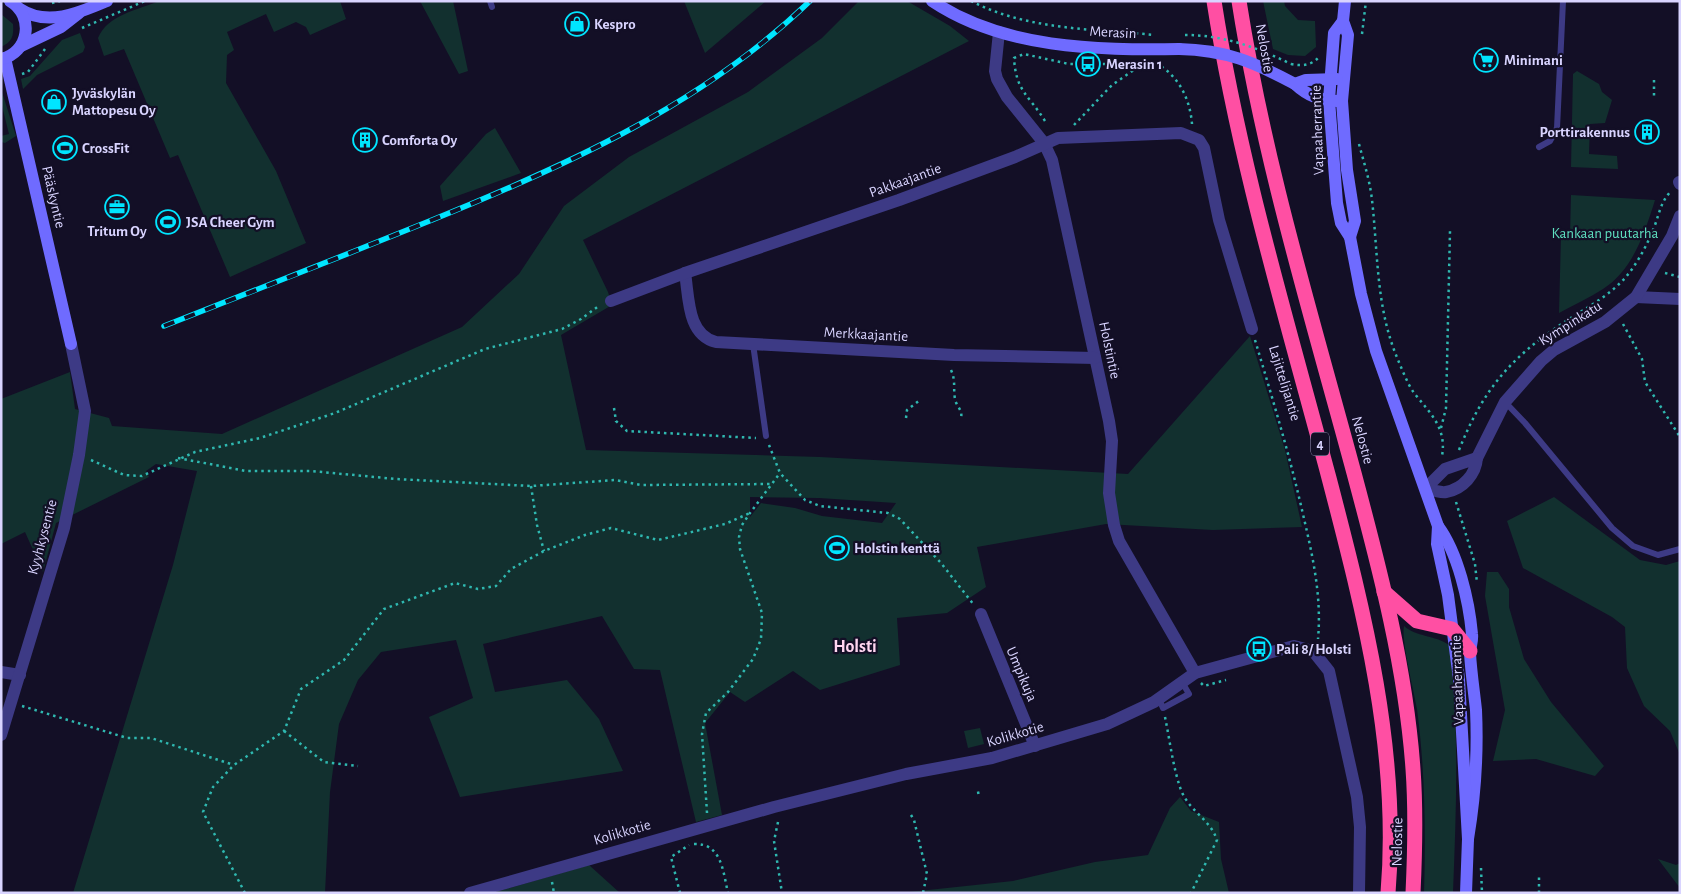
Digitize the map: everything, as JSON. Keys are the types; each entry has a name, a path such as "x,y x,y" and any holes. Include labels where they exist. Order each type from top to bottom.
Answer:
{"highway":[{"name":"Nelostie","path":"1214,1 1249,175 1356,584 1372,660 1387,774 1390,833 1388,893"},
{"name":"Nelostie","path":"1239,1 1254,86 1273,167 1384,592 1406,712 1413,768 1416,830 1413,893"},
{"path":"1384,592 1417,621 1452,629 1470,650"}],"street":[{"path":"15,5 30,16 46,19 80,12 107,1"},
{"name":"Merasin","path":"932,1 961,18 1026,40 1121,50 1206,49 1233,55 1258,64 1295,84 1306,94 1336,101"},
{"name":"Vapaaherrantie","path":"1345,1 1343,20 1334,33 1337,79 1337,204 1341,223 1350,237 1369,329 1384,377 1426,488 1438,526 1438,544 1448,596 1459,679 1468,839 1466,893"},
{"path":"15,5 26,23 26,32 21,46"},
{"path":"3,58 21,46 62,27 80,12"},
{"name":"Holstintie","path":"999,32 995,71 997,79 1007,98 1052,141 1052,160 1112,441 1109,493 1114,525 1125,553 1195,673"},
{"name":"Pääskyntie","path":"3,58 71,344"},
{"path":"1295,84 1306,80 1337,79"},
{"name":"Pakkaajantie","path":"611,301 685,273 895,202 1015,157 1052,141 1182,133 1192,136"},
{"path":"1192,136 1199,140 1206,156 1219,220 1252,329"},
{"name":"Kympinkatu","path":"1426,488 1444,492 1452,490 1467,481 1476,469 1477,458 1505,402 1554,350 1605,322 1636,297 1672,236 1680,216"},
{"name":"Merkkaajantie","path":"685,273 692,317 701,335 716,342 954,355 1095,358"},
{"path":"1636,297 1680,299"},
{"name":"Kyyhkysentie","path":"1,735 64,528 78,455 85,411 71,344"},
{"path":"1426,488 1445,469 1477,458"},
{"name":"Vapaaherrantie","path":"1438,526 1449,541 1470,617 1473,637 1470,650 1476,712 1475,774 1474,801 1468,839"},
{"name":"Umpikuja","path":"981,614 1035,746"},
{"name":"Kolikkotie","path":"470,893 710,825 906,774 992,758 1035,746 1121,719 1161,703 1182,682 1195,673 1294,646 1313,651"},
{"path":"1313,651 1329,670 1357,797 1360,827 1359,893"},
{"path":"1,672 20,675"}],"lane":[{"path":"1539,147 1550,141 1557,128 1563,1"},
{"path":"753,344 766,436"},
{"path":"1505,402 1525,423 1612,528 1632,546 1658,554 1680,549"}],"path":[{"path":"78,30 145,1"},
{"path":"970,1 995,13 1030,23 1157,35"},
{"path":"1362,35 1366,1"},
{"path":"9,78 28,72 48,46"},
{"path":"1052,141 1050,130 1019,88 1015,76 1014,58 1024,54 1069,64 1106,64"},
{"path":"1052,141 1104,92 1146,61"},
{"path":"1152,61 1172,75 1183,91 1190,109 1192,136"},
{"path":"1654,80 1654,96"},
{"path":"1359,142 1370,186 1375,252 1387,326 1396,355 1413,392 1432,412 1441,429"},
{"path":"1458,453 1486,395 1518,355 1604,295 1624,278 1640,256 1655,224 1662,201 1680,182"},
{"path":"1445,469 1442,457 1441,429 1446,408 1450,230"},
{"path":"1670,276 1680,277"},
{"path":"1604,295 1617,312 1642,359 1645,382 1680,436"},
{"path":"78,455 134,476 142,476 178,458 195,452 260,438 335,413 485,349 562,329 581,319 599,305 611,301"},
{"name":"Lajittelijantie","path":"1252,329 1288,447 1308,536 1320,606 1318,639 1313,651"},
{"path":"951,370 955,379 955,401 962,413 961,418"},
{"path":"906,418 908,410 920,400"},
{"path":"614,408 616,421 627,431 760,438 766,436 780,473 804,500 820,506 888,513 900,519 941,563 981,614"},
{"path":"178,458 246,471 311,471 396,480 531,486 615,480 641,486 772,484"},
{"path":"710,825 705,802 702,751 702,734 706,713 728,692 753,659 761,639 762,613 740,549 739,537 742,525 780,473"},
{"path":"531,486 536,525 544,551"},
{"path":"245,893 203,812 213,787 234,765 284,731 301,689 344,660 384,609 454,583 478,589 496,586 511,569 544,551 584,535 611,528 658,540 725,524 750,513"},
{"path":"11,703 127,738 151,738 234,765"},
{"path":"1161,703 1181,791 1194,812 1212,827 1217,840 1190,893"},
{"path":"284,731 324,762 358,766"},
{"path":"977,793 983,792"},
{"path":"910,815 914,820 927,874 923,893"},
{"path":"778,822 774,841 782,893"},
{"path":"680,893 671,857 691,844 700,844 708,846 719,855 728,893"},
{"path":"1539,875 1539,893"}],"green space":[{"path":"159,1 340,1 346,19 310,35 306,27 296,22 274,32 266,14 227,32 234,50 227,55 226,83 276,171 306,243 230,277 178,155 170,158 124,49 104,56 98,38 108,24 124,14"},
{"path":"420,1 453,1 468,71 459,74"},
{"path":"684,1 766,1 705,53"},
{"path":"859,1 907,1 950,26 969,41 583,240 608,292 612,305 561,335 586,450 820,457 1128,474 1250,336 1285,450 1302,527 1213,530 1106,524 977,547 986,587 947,613 897,618 900,665 820,690 793,671 745,702 730,692 705,723 722,815 696,822 660,670 634,669 602,616 483,644 495,692 567,680 599,719 623,771 460,797 429,717 473,698 456,640 381,652 358,680 339,724 330,792 325,893 73,893 173,565 197,471 156,464 146,471 149,477 56,523 43,572 25,532 1,544 1,399 70,372 75,409 109,418 112,426 222,434 462,327 519,274 564,206 629,157 748,92 822,38","holes":["750,497 819,498 896,503 882,523 822,516 795,508 761,503 750,517"]},
{"path":"1263,1 1284,1 1285,6 1298,20 1315,21 1316,47 1305,56 1288,55 1273,49"},
{"path":"1,14 13,24 13,35 8,43 1,47"},
{"path":"80,33 85,47 83,52 37,75 23,89 21,79 30,76 62,40"},
{"path":"1577,71 1599,84 1602,92 1612,100 1605,123 1590,124 1589,154 1617,156 1618,169 1571,167 1573,74"},
{"path":"1,89 16,136 5,143 1,142 1,136 9,134 1,102"},
{"path":"495,128 521,173 443,201 440,186 486,134"},
{"name":"Kankaan puutarha","path":"1571,195 1655,200 1642,237 1622,272 1603,289 1559,313 1561,236 1570,236"},
{"path":"1554,497 1640,560 1666,565 1680,561 1680,755 1670,731 1644,706 1627,668 1625,627 1612,617 1523,568 1507,521"},
{"path":"1487,572 1498,572 1509,589 1509,607 1524,659 1551,702 1604,766 1595,776 1536,759 1493,761 1505,710 1485,596"},
{"path":"1404,626 1409,630 1438,639 1449,645 1456,738 1453,893 1424,893 1425,824 1422,755 1417,709 1404,642"},
{"path":"980,728 984,744 968,748 964,731"},
{"path":"1180,797 1191,811 1219,822 1221,859 1229,893 900,893 1013,881 1095,862 1148,855 1170,808"},
{"path":"1658,859 1676,865 1680,863 1680,888"},
{"path":"589,865 620,893 492,893"}],"railway":[{"path":"164,326 432,220 583,154 679,101 725,71 769,38 810,1"}],"place":[{"name":"Kespro","path":"577,24"},
{"name":"Minimani","path":"1486,60"},
{"name":"Merasin 1","path":"1088,64"},
{"name":"Jyväskylän Mattopesu Oy","path":"54,102"},
{"name":"Porttirakennus","path":"1647,132"},
{"name":"Comforta Oy","path":"365,140"},
{"name":"CrossFit","path":"65,148"},
{"name":"Tritum Oy","path":"117,207"},
{"name":"JSA Cheer Gym","path":"168,222"},
{"name":"Holstin kenttä","path":"837,548"},
{"name":"Pali 8/ Holsti","path":"1259,649"}],"district":[{"name":"Holsti","path":"855,646"}]}
